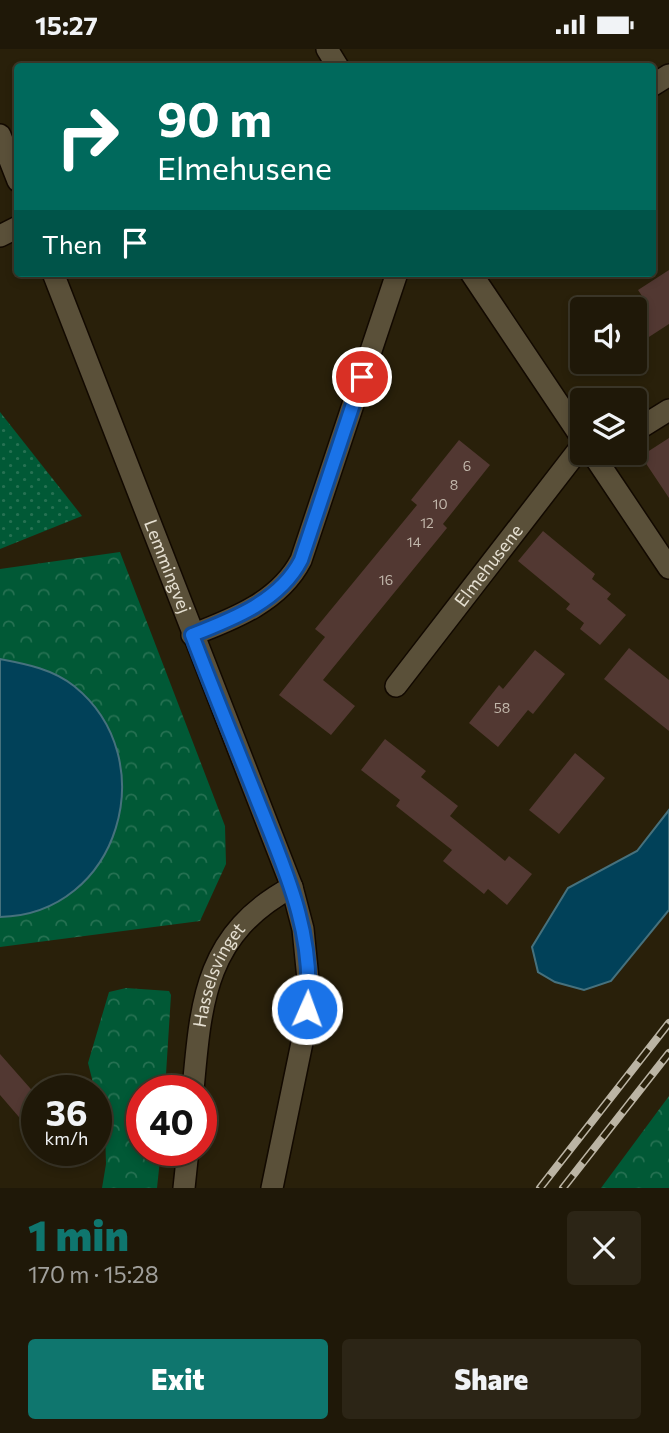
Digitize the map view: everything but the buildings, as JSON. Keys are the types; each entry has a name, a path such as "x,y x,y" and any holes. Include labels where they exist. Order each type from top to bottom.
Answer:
{"street":[{"path":"0,135 14,171"},
{"name":"Lemmingvej","path":"55,277 292,887 303,929 309,989 305,1028 272,1188"},
{"path":"192,635 230,620 267,599 291,580 301,560 396,277"},
{"path":"474,277 570,419"},
{"path":"647,423 669,409"},
{"name":"Elmehusene","path":"396,687 577,465"},
{"path":"601,465 669,568"},
{"name":"Hasselsvinget","path":"194,1075 201,1006 218,957 250,914 292,887"},
{"path":"184,1188 186,1166"}],"green space":[{"path":"0,412 82,516 0,549"},
{"path":"120,552 225,826 226,864 200,921 0,947 0,569"},
{"path":"126,988 169,991 171,995 166,1075 126,1075 126,1166 159,1166 157,1188 102,1188 106,1166 112,1166 112,1075 91,1075 88,1063 109,992"},
{"path":"669,1096 669,1188 601,1188"}],"water":[{"path":"0,659 48,671 74,686 102,717 118,753 122,791 116,828 100,862 75,890 41,909 0,917"},
{"path":"669,810 669,910 611,981 584,990 555,982 538,972 532,947 568,888 637,851"}],"railway":[{"path":"540,1188 669,1023"},
{"path":"563,1188 669,1053"}],"route":[{"path":"307,1009 309,989 306,946 292,887 192,635 230,620 267,599 291,580 301,560 362,377"}]}
